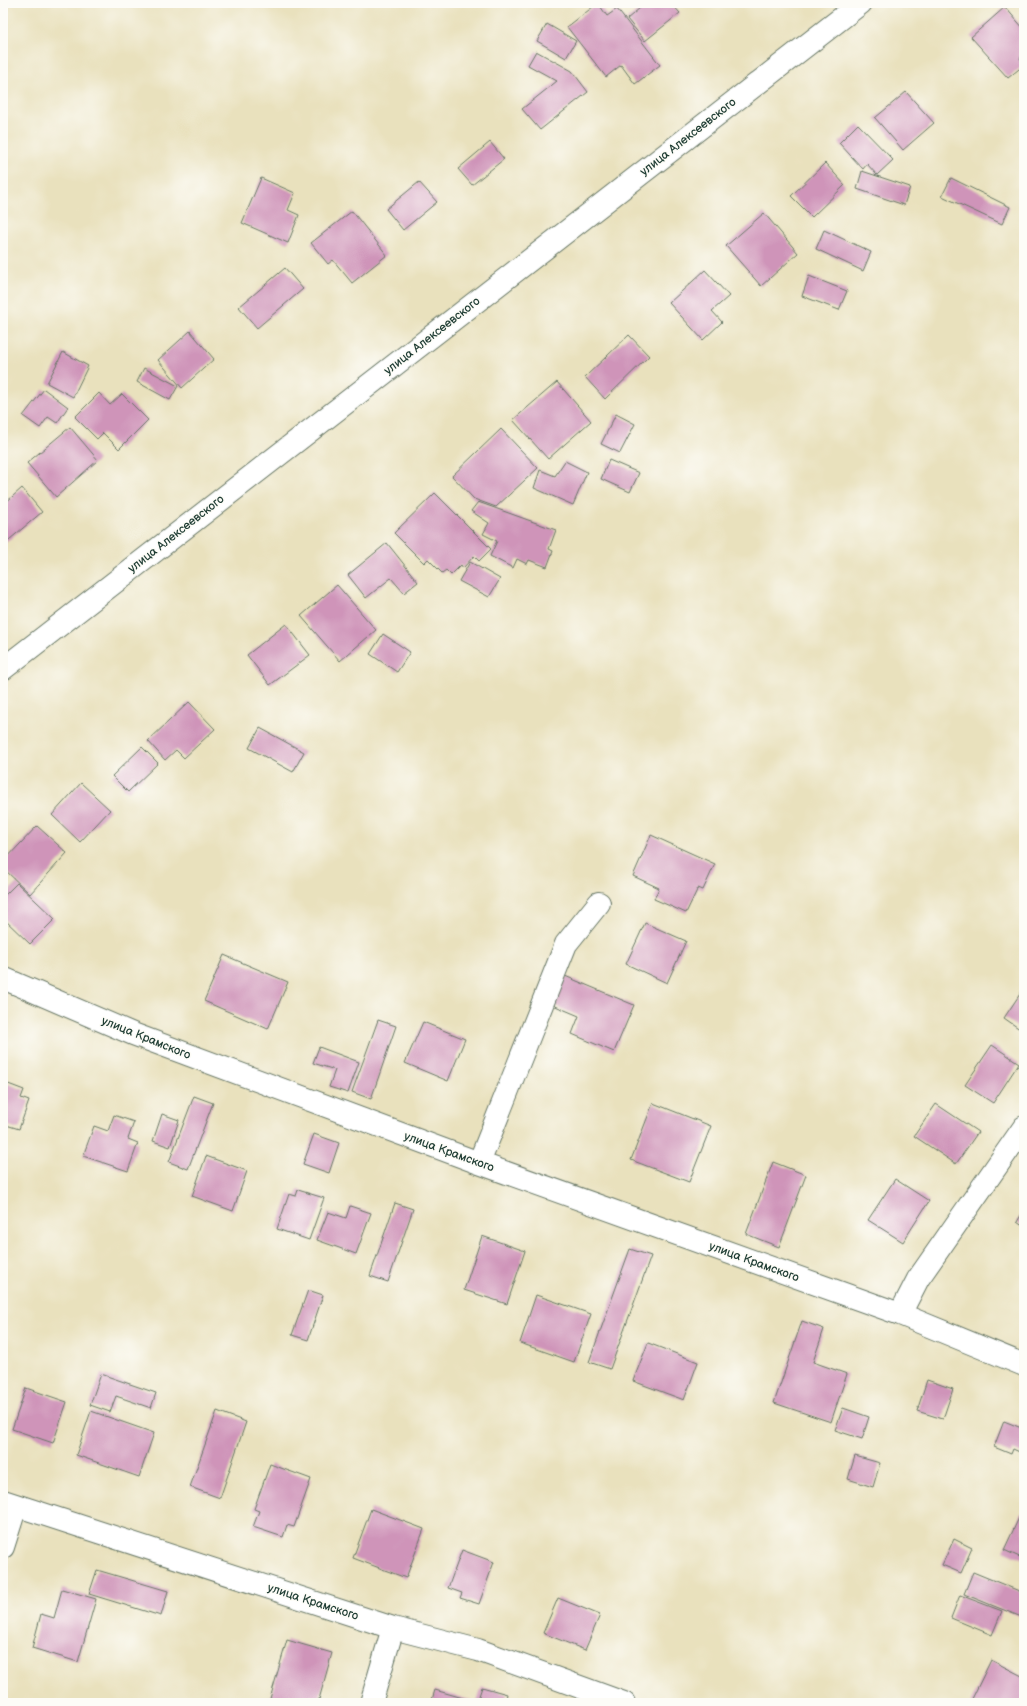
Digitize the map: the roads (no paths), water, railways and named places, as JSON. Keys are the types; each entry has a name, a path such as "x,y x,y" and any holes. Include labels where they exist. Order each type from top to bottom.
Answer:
{"street":[{"name":"улица Алексеевского","path":"3,669 861,3"},
{"path":"479,1163 566,944 599,903"},
{"name":"улица Крамского","path":"3,978 133,1034 479,1163 900,1314 1024,1365"},
{"path":"900,1314 918,1279 1024,1127"},
{"path":"3,1547 9,1503"},
{"name":"улица Крамского","path":"9,1503 393,1628 478,1650 624,1703"},
{"path":"371,1703 393,1628"}]}
